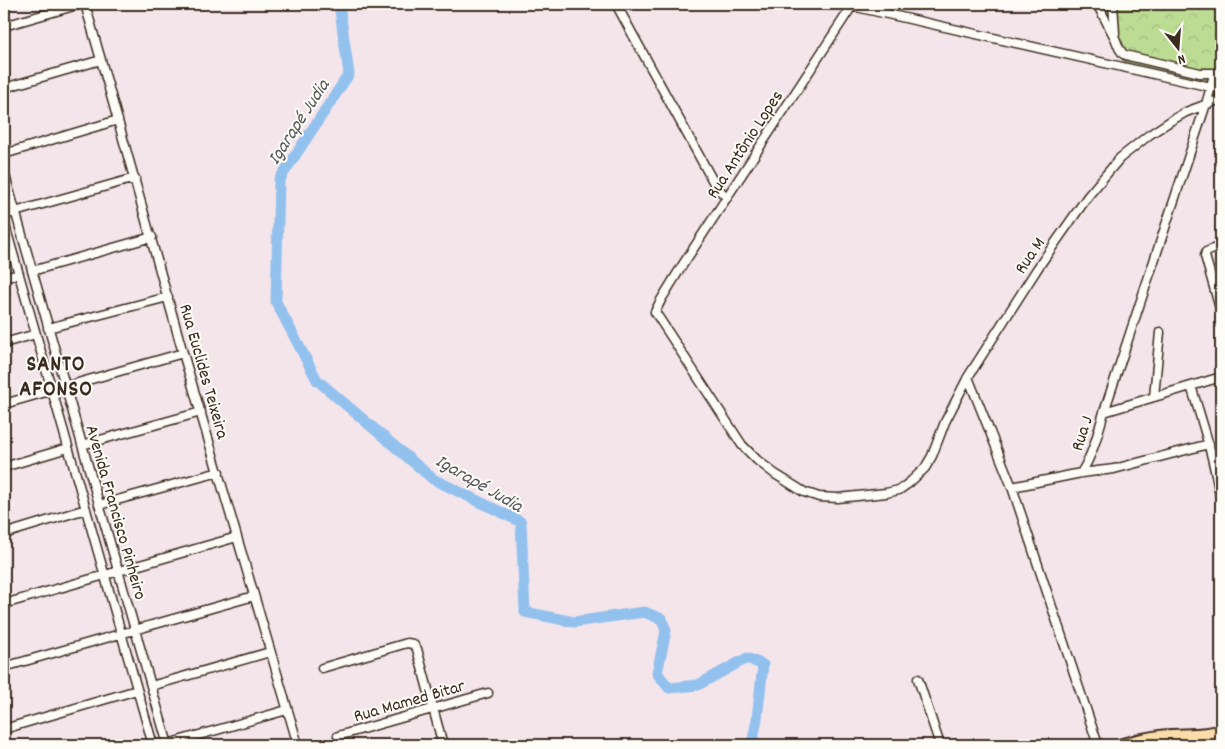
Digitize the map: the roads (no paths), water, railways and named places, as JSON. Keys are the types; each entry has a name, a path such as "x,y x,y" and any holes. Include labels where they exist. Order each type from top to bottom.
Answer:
{"highway":[{"path":"1121,745 1163,736 1196,735 1221,731"},
{"path":"1207,745 1221,740"},
{"path":"1137,741 1148,742 1152,745"}],"street":[{"path":"4,26 83,4"},
{"name":"Rua Euclides Teixeira","path":"83,4 101,60 298,745"},
{"path":"616,4 715,185 727,198"},
{"path":"1097,4 1123,54 1200,73 1214,73 1206,104"},
{"path":"1113,4 1115,38"},
{"path":"852,5 1221,89"},
{"name":"Rua Antônio Lopes","path":"661,300 852,5"},
{"path":"4,88 101,60"},
{"name":"Rua M","path":"661,300 655,312 742,445 757,460 804,492 819,498 886,494 899,490 918,476 925,468 932,456 945,422 968,377 1043,260 1088,196 1120,158 1149,136 1186,112 1221,99"},
{"name":"Rua J","path":"1012,486 1081,473 1088,462 1206,104"},
{"path":"4,154 118,120"},
{"name":"Avenida Francisco Pinheiro","path":"4,172 151,686 166,745"},
{"path":"4,215 135,178"},
{"name":"Avenida Francisco Pinheiro","path":"4,222 153,745"},
{"path":"32,270 152,237"},
{"path":"1221,246 1206,252 1205,256 1221,312"},
{"path":"4,278 19,274"},
{"path":"48,328 168,297"},
{"path":"1154,397 1160,332"},
{"path":"4,343 36,334"},
{"path":"4,404 184,353"},
{"path":"968,377 1012,486 1098,745"},
{"path":"1104,412 1221,377"},
{"path":"1191,386 1219,475 1221,502"},
{"path":"82,445 201,412"},
{"path":"1081,473 1114,469 1209,444"},
{"path":"4,467 68,448"},
{"path":"99,506 219,472"},
{"path":"4,534 86,509"},
{"path":"4,604 237,537"},
{"path":"4,667 254,596"},
{"path":"322,668 407,643 416,646 443,745"},
{"path":"151,686 270,652"},
{"path":"918,679 940,745"},
{"path":"4,729 137,690"},
{"name":"Rua Mamed Bitar","path":"338,736 488,693"},
{"path":"166,745 287,710"}],"waterway":[{"name":"Igarapé Judia","path":"339,4 349,74 279,180 276,302 317,380 433,479 521,522 525,612 574,622 644,612 662,619 666,631 657,673 669,688 698,685 747,658 763,665 752,745"}],"district":[{"name":"SANTO AFONSO","path":"56,375"}]}
